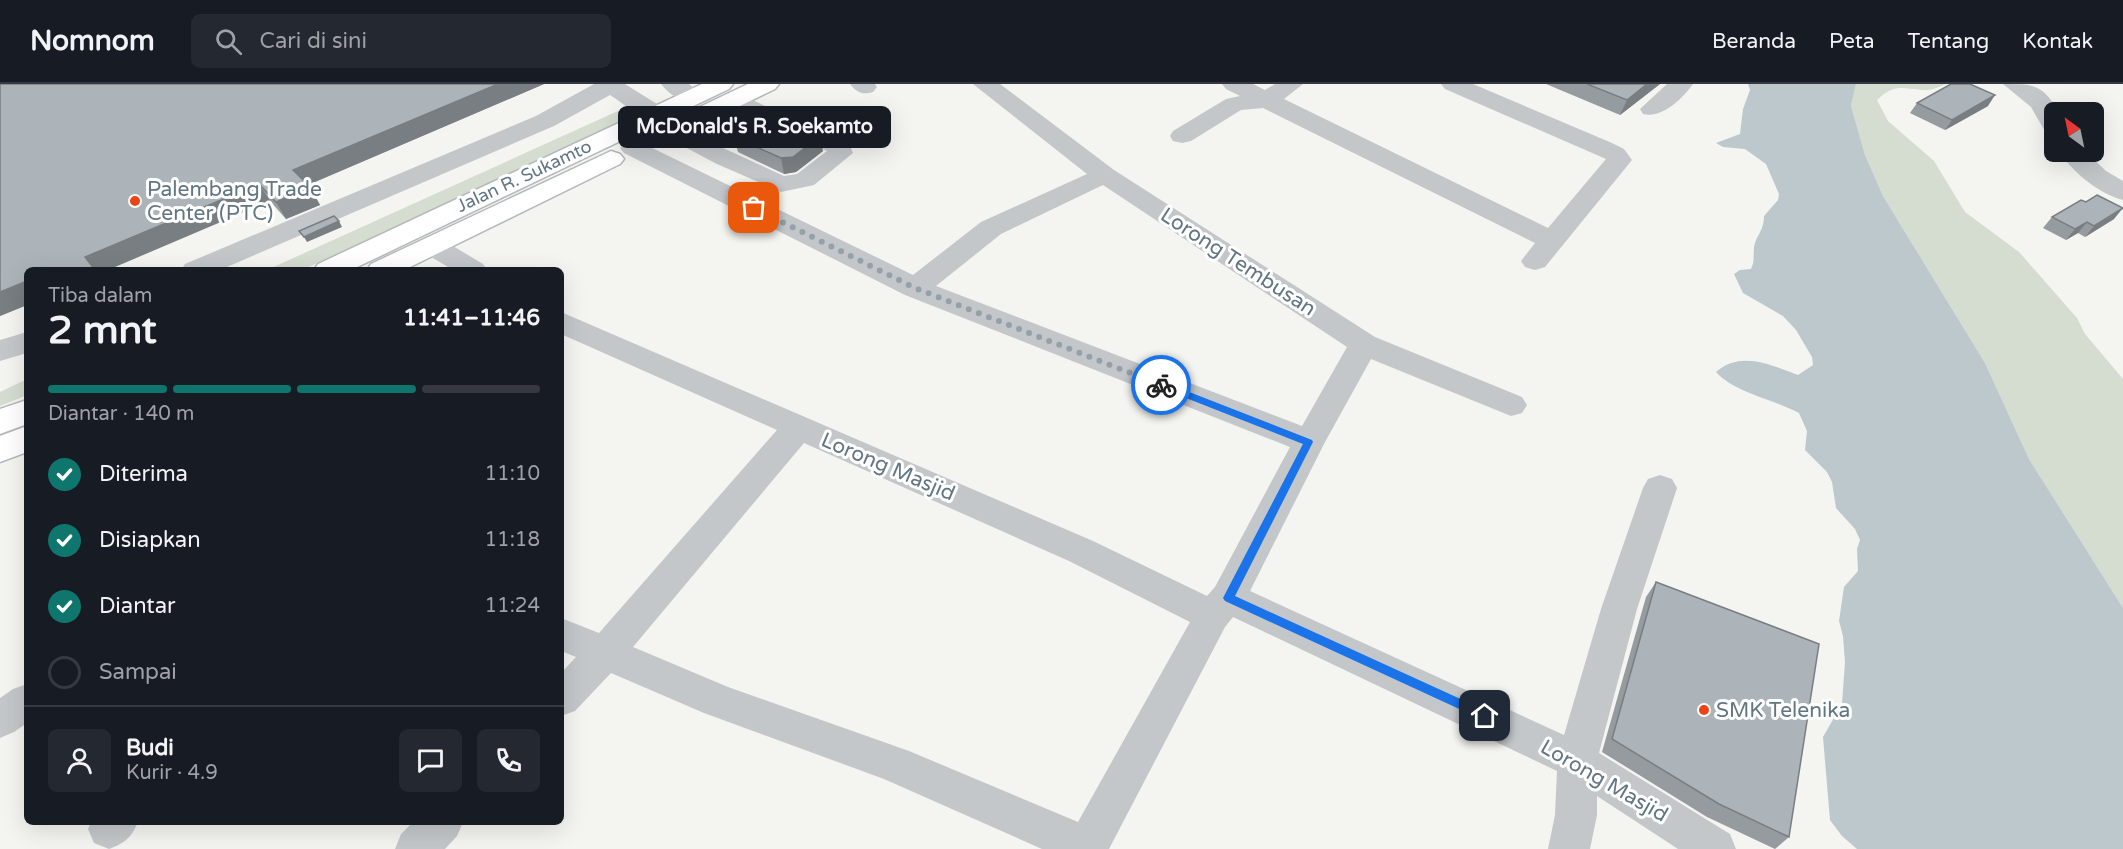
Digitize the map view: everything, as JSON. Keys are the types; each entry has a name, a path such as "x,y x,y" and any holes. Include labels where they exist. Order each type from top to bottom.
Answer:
{"highway":[{"name":"Jalan R. Sukamto","path":"388,267 633,148 664,122 683,90 728,91 767,84"},
{"name":"Jalan R. Sukamto","path":"335,267 664,122 728,91"},
{"path":"0,422 24,412"},
{"path":"0,450 24,439"}],"street":[{"path":"202,267 545,121 610,84 705,148 772,182 790,184 805,180 840,153 839,146 830,140 781,117 763,113 728,91"},
{"name":"Lorong Tembusan","path":"985,84 1105,175 1364,344 1510,405"},
{"path":"1266,100 1291,84"},
{"path":"1453,84 1617,156 1619,162 1534,261"},
{"path":"1652,109 1681,84"},
{"path":"2015,84 2037,96 2044,105"},
{"path":"1182,136 1237,90 1266,100 1551,240"},
{"path":"705,148 763,113"},
{"path":"633,148 915,288 1308,442"},
{"path":"2082,162 2097,176 2123,192"},
{"path":"915,288 992,228 1105,175"},
{"path":"433,246 468,267"},
{"name":"Lorong Masjid","path":"564,323 1081,551 1485,716 1577,761 1715,849"},
{"path":"564,635 718,701 895,764 1028,837 1076,843 1090,841 1364,344"},
{"path":"564,696 605,653 798,428"},
{"path":"1569,849 1576,815 1577,761 1619,609 1660,488"},
{"path":"0,720 24,703"},
{"path":"416,849 439,825"}],"shaded area":[{"path":"1748,84 1856,84 1851,106 1865,155 1883,196 1985,363 2029,459 2123,608 2123,849 1857,849 1842,836 1830,820 1823,737 1842,704 1845,662 1839,621 1844,587 1858,571 1857,549 1860,540 1855,529 1836,508 1832,482 1827,472 1805,450 1807,431 1799,413 1744,391 1716,372 1726,365 1746,361 1767,364 1798,375 1813,365 1812,357 1796,330 1783,316 1743,293 1734,274 1740,270 1751,269 1755,245 1763,226 1764,216 1778,200 1779,194 1766,164 1745,149 1723,147 1716,143 1740,134 1743,109 1750,90"},
{"path":"1856,84 1946,84 1929,90 1893,89 1877,100 1888,121 1934,161 1965,212 2019,252 2077,318 2085,334 2123,379 2123,608 2029,459 1985,363 1883,196 1865,155 1851,106"},
{"path":"629,106 644,113 309,267 274,267"},
{"path":"24,380 24,396 0,406 0,392"}],"building":[{"name":"Palembang Trade Center (PTC)","path":"0,84 498,84 293,170 310,187 276,202 259,184 85,257 93,267 24,267 24,282 0,292"},
{"path":"1587,84 1647,84 1627,100"},
{"path":"1951,84 1970,84 1995,95 1952,120 1917,103"},
{"path":"774,112 820,136 793,157 781,158 734,137"},
{"path":"2097,195 2123,208 2094,226 2087,222 2075,229 2052,217 2081,200 2086,202"},
{"path":"334,216 339,221 304,237 299,231"},
{"name":"SMK Telenika","path":"1656,582 1819,644 1789,837 1719,804 1612,739"}],"way so far":[{"path":"754,208 915,288 1161,385"}],"place":[{"name":"Palembang Trade Center (PTC)","path":"135,201"},
{"name":"McDonald's R. Soekamto","path":"754,208"},
{"name":"SMK Telenika","path":"1704,710"}],"route":[{"path":"1161,385 1308,442 1228,598 1485,716"}]}
